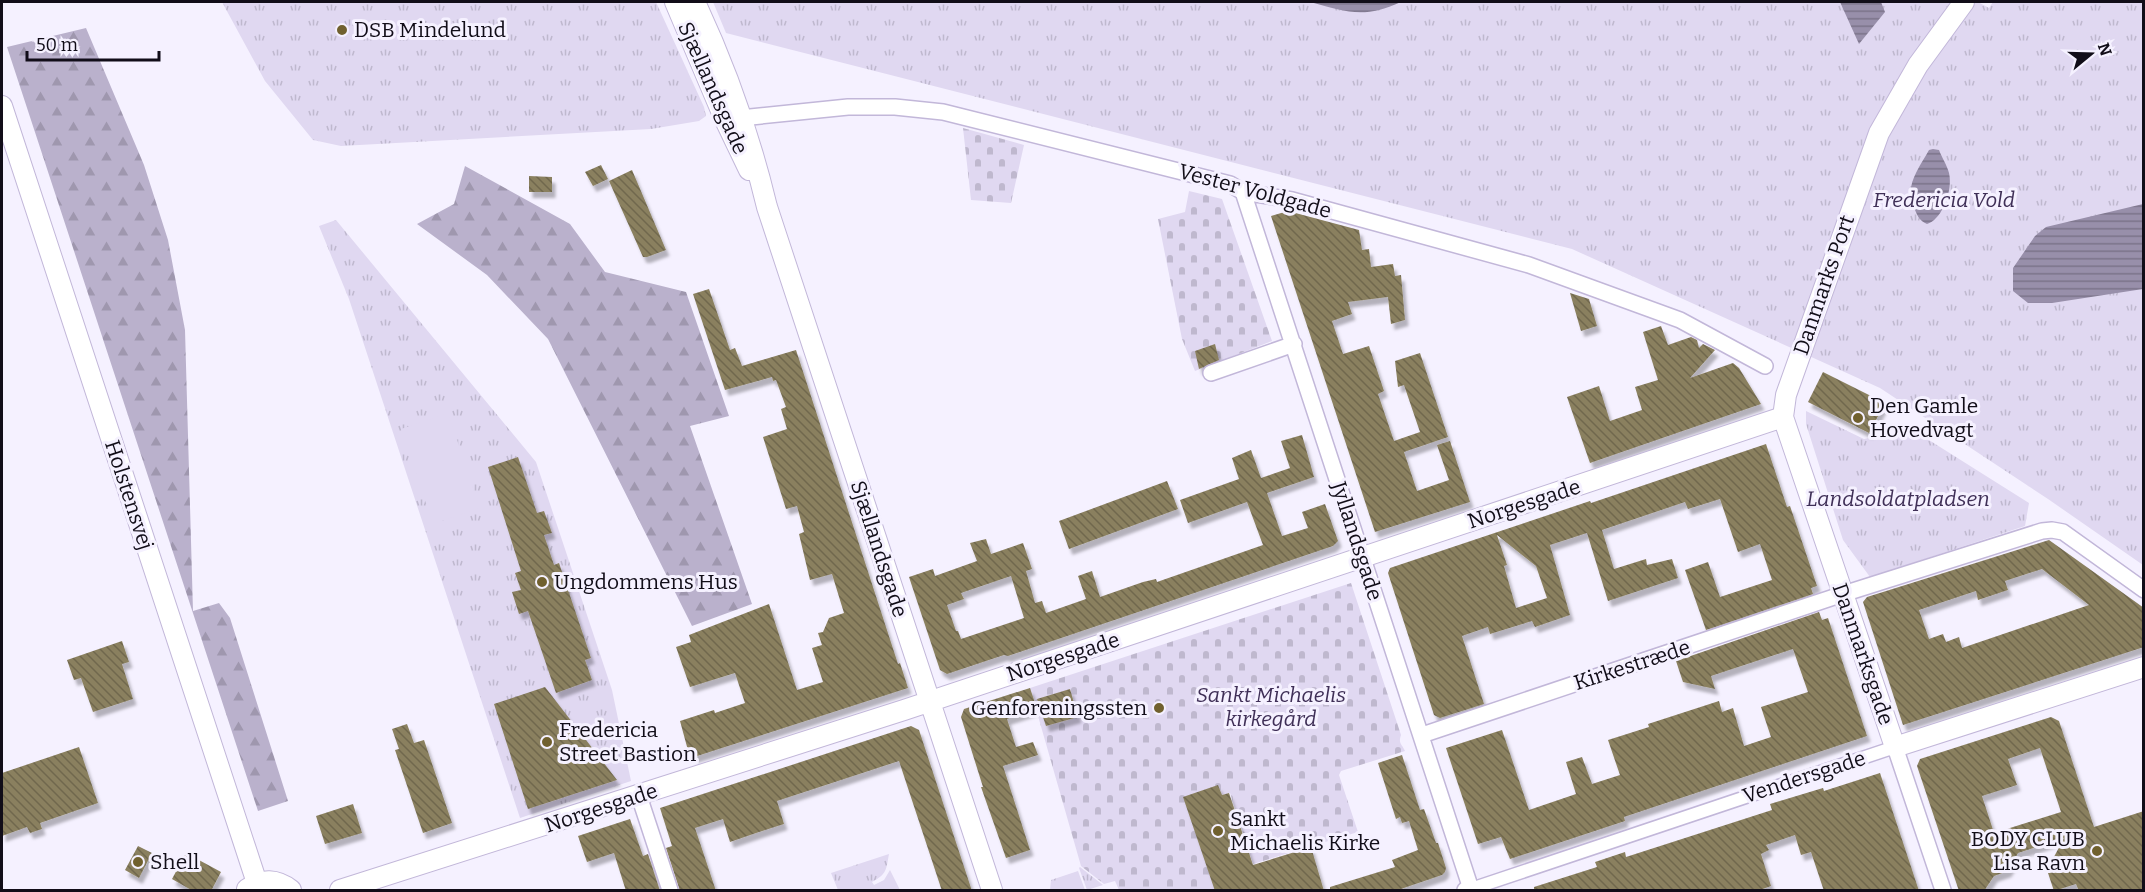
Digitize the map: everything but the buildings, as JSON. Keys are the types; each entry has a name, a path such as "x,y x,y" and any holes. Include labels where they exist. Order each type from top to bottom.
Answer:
{"street":[{"name":"Sjællandsgade","path":"675,2 734,119 753,150 767,207 992,891"},
{"name":"Sjællandsgade","path":"695,2 734,119"},
{"name":"Danmarks Port","path":"1783,417 1786,395 1879,133 1918,65 1964,2"},
{"name":"Holstensvej","path":"2,106 252,887"},
{"name":"Vester Voldgade","path":"734,119 848,107 895,107 943,112 1230,184 1244,192 1292,200 1529,266 1680,320 1766,366"},
{"name":"Jyllandsgade","path":"1244,192 1422,735 1469,890"},
{"path":"1211,373 1294,344"},
{"name":"Norgesgade","path":"340,891 929,701 1783,417"},
{"name":"Danmarksgade","path":"1783,417 1943,891"},
{"name":"Kirkestræde","path":"1422,735 1843,594 2042,531 2063,532 2144,590"},
{"name":"Vendersgade","path":"1469,890 1895,747 2144,667"},
{"path":"639,796 670,891"},
{"path":"252,887 274,882 282,884 291,891"}],"green space":[{"path":"222,2 656,2 706,116 699,121 651,129 341,146 313,140 265,81"},
{"name":"Fredericia Vold","path":"713,2 1978,2 1989,8 1993,2 2143,2 2143,565 1880,388 1572,249 726,33"},
{"path":"86,28 144,165 168,240 185,330 193,611 219,603 230,618 288,801 258,811 7,47"},
{"path":"963,128 1024,145 1011,203 971,200"},
{"path":"465,166 570,224 605,272 686,292 729,416 690,426 752,604 692,626 548,339 487,275 417,224 454,204"},
{"path":"1189,191 1222,199 1272,341 1195,371 1182,339 1158,219 1185,212"},
{"path":"336,220 536,462 612,690 631,781 520,818 349,299 319,226"},
{"name":"Landsoldatpladsen","path":"1806,411 1864,439 1913,430 2029,503 2025,526 1870,577 1843,540 1806,424"},
{"path":"448,413 480,508 433,524 401,429"},
{"name":"Sankt Michaelis kirkegård","path":"1351,583 1401,735 1400,742 1405,751 1341,771 1339,775 1358,832 1253,864 1230,793 1222,795 1218,786 1215,890 1119,890 1115,881 1104,884 1081,866 1030,688"},
{"path":"889,854 885,871 872,882 874,885 884,880 890,870 900,890 838,890 831,873"},
{"path":"1080,867 1103,885 1087,890"},
{"path":"1078,871 1085,890 1050,890 1051,880"}],"shaded area":[{"path":"1310,2 1401,2 1376,11 1356,12"},
{"path":"1840,2 1881,2 1885,12 1859,44"},
{"path":"1929,150 1939,150 1947,167 1950,187 1942,210 1933,221 1927,224 1917,215 1912,202 1911,186"},
{"path":"2143,204 2143,289 2052,303 2028,303 2013,291 2013,268 2035,236 2046,227"}],"place":[{"name":"DSB Mindelund","path":"342,30"},
{"name":"Den Gamle Hovedvagt","path":"1858,418"},
{"name":"Ungdommens Hus","path":"542,582"},
{"name":"Genforeningssten","path":"1159,708"},
{"name":"Fredericia Street Bastion","path":"547,742"},
{"name":"Sankt Michaelis Kirke","path":"1218,831"},
{"name":"BODY CLUB Lisa Ravn","path":"2097,851"},
{"name":"Shell","path":"138,862"}]}
